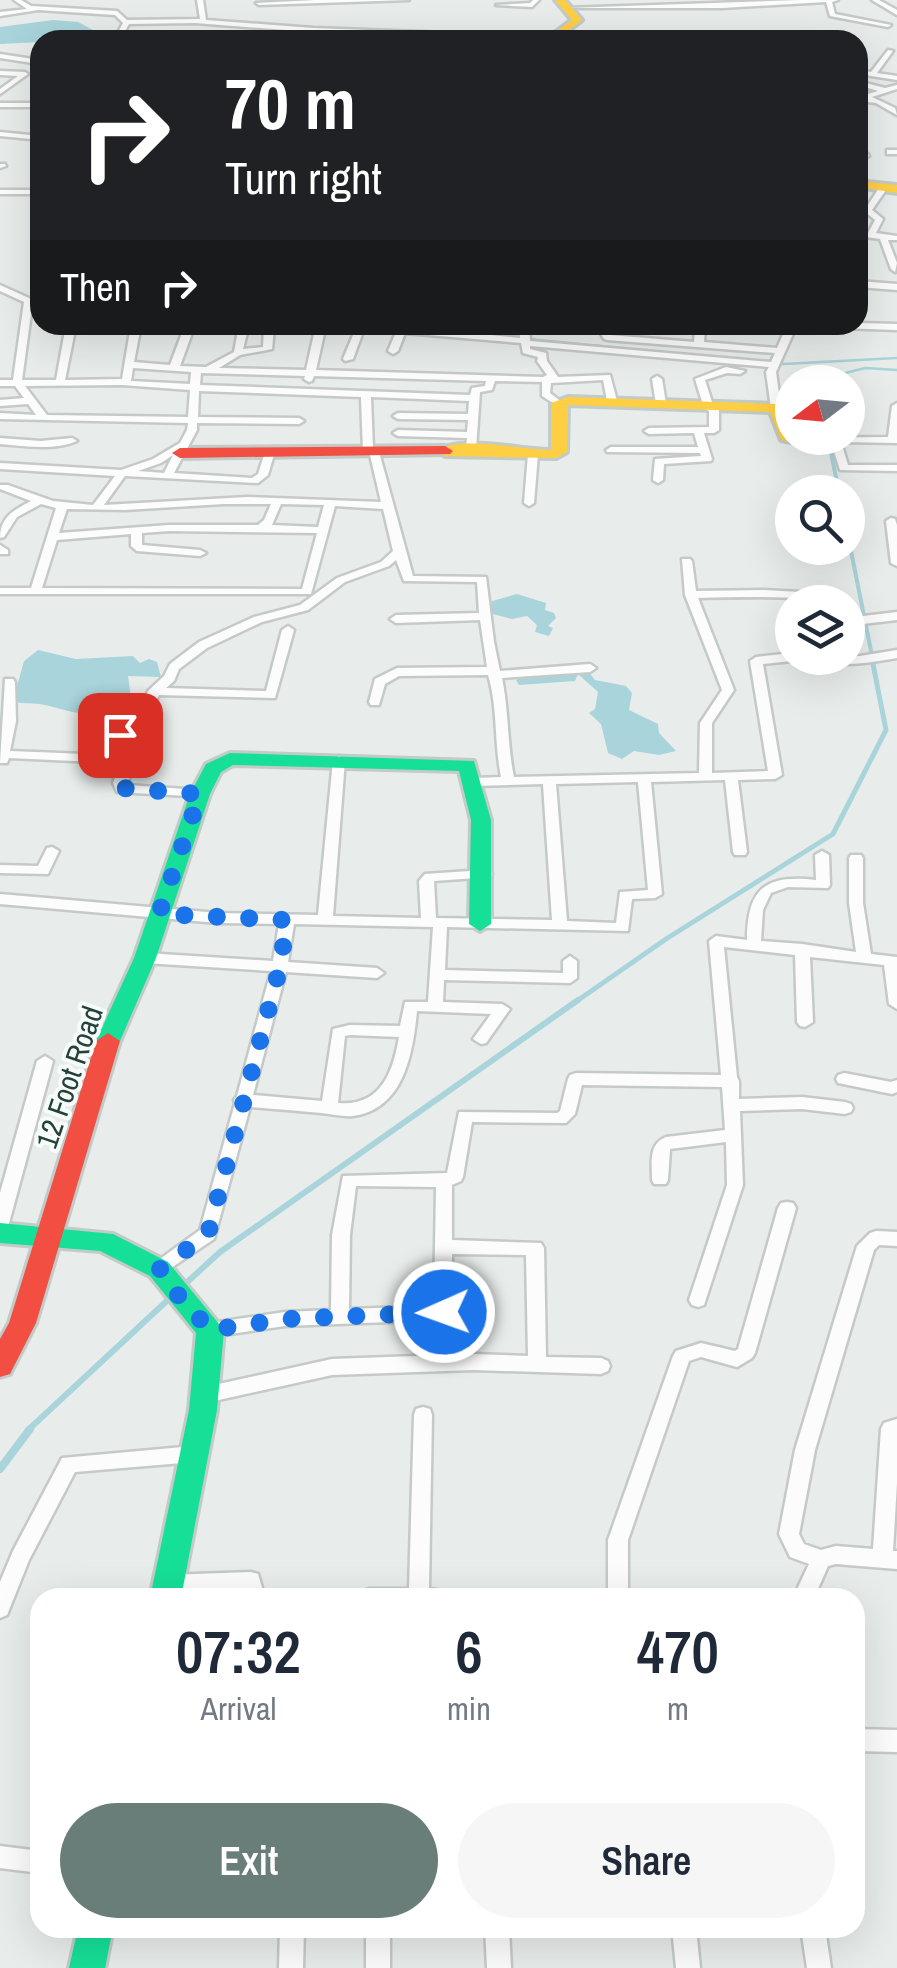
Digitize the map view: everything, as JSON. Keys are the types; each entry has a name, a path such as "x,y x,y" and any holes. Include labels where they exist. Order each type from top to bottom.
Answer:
{"street":[{"path":"17,0 40,9"},
{"path":"200,0 202,21"},
{"path":"259,4 406,0"},
{"path":"500,6 530,6 536,0"},
{"path":"565,4 722,6 832,0 831,15 884,24 868,32"},
{"path":"876,0 897,13"},
{"path":"40,9 49,3 100,2"},
{"path":"754,2 758,14"},
{"path":"563,30 576,22 576,16 565,4"},
{"path":"117,13 123,5"},
{"path":"0,14 40,9 117,13 126,22 244,22 317,30"},
{"path":"837,27 848,18"},
{"path":"122,30 126,22"},
{"path":"873,74 890,51"},
{"path":"0,56 30,59"},
{"path":"0,73 20,71 30,64"},
{"path":"0,92 24,77 20,71"},
{"path":"868,73 897,78"},
{"path":"13,84 26,85"},
{"path":"868,86 887,91"},
{"path":"868,96 897,86"},
{"path":"868,100 897,113"},
{"path":"868,109 897,102"},
{"path":"0,105 30,106"},
{"path":"0,134 30,137"},
{"path":"870,236 882,225 868,211 890,188"},
{"path":"0,192 30,192"},
{"path":"870,236 897,238"},
{"path":"883,237 895,269"},
{"path":"868,286 893,291"},
{"path":"0,288 5,297 28,302 16,382 44,418"},
{"path":"868,293 893,291"},
{"path":"868,327 897,328"},
{"path":"60,382 69,335"},
{"path":"126,382 135,335"},
{"path":"174,368 186,335"},
{"path":"238,352 242,335"},
{"path":"167,477 192,430 193,388 201,371 238,352 267,349 268,335"},
{"path":"306,394 319,335"},
{"path":"348,359 357,335"},
{"path":"393,351 400,335"},
{"path":"490,335 774,363"},
{"path":"606,335 701,344 774,363"},
{"path":"699,335 701,344"},
{"path":"775,386 774,363 787,335"},
{"path":"842,335 842,342"},
{"path":"398,434 533,454 559,452 558,382 542,361 543,355 528,352 525,337"},
{"path":"648,431 717,428 700,378 774,363"},
{"path":"132,366 558,382 612,401 775,408"},
{"path":"471,442 475,390 490,386 491,378"},
{"path":"657,379 661,404"},
{"path":"0,383 126,382 130,386 366,397 474,398"},
{"path":"366,397 371,452 408,579 480,578 502,708 502,750 508,780"},
{"path":"0,403 29,401"},
{"path":"865,440 895,440 897,406"},
{"path":"0,416 299,421"},
{"path":"398,416 472,417"},
{"path":"612,450 702,461 707,458 698,431"},
{"path":"0,440 41,444 72,441"},
{"path":"97,507 122,472 181,449 371,452 471,442"},
{"path":"0,466 167,477 259,478 270,451"},
{"path":"529,504 533,454"},
{"path":"838,455 844,468 897,468"},
{"path":"658,480 660,456"},
{"path":"204,501 214,479"},
{"path":"4,487 36,503 62,508 204,501 387,506"},
{"path":"0,535 6,515 36,503"},
{"path":"0,591 307,592 330,503"},
{"path":"261,528 269,522 276,504"},
{"path":"36,590 62,508"},
{"path":"891,522 897,563"},
{"path":"52,536 261,528 323,530"},
{"path":"136,531 136,546 141,549 200,553"},
{"path":"116,757 126,712 147,708 154,691 170,678 174,667 203,645 258,619 304,608 340,580 385,564 399,552"},
{"path":"686,561 691,595 728,690 706,723 705,776"},
{"path":"691,595 775,594"},
{"path":"396,619 486,616"},
{"path":"865,620 897,616"},
{"path":"154,691 271,696 288,630"},
{"path":"865,659 897,654"},
{"path":"474,782 775,776 756,660 775,658"},
{"path":"375,702 379,682 397,672 494,673 590,668"},
{"path":"8,682 10,721 1,758 116,757 126,760 122,788 198,801 213,768 230,758 464,763 469,766 474,782 485,874 480,924"},
{"path":"324,920 339,760"},
{"path":"731,776 740,852"},
{"path":"549,779 560,926"},
{"path":"0,900 287,920 622,928 625,896 655,894 644,779"},
{"name":"12 Foot Road","path":"0,1366 22,1323 101,1058 145,958 198,801"},
{"path":"0,869 43,871 52,851"},
{"path":"754,945 753,907 761,894 788,879 823,885 822,855"},
{"path":"856,858 856,904 864,957"},
{"path":"435,1007 435,923 426,882 430,877 485,874"},
{"path":"169,1282 208,1234 280,967 287,920"},
{"path":"698,1300 734,1185 731,1081 716,942 894,962 897,1004"},
{"path":"802,950 806,1022"},
{"path":"145,958 377,974"},
{"path":"437,976 570,978 570,961"},
{"path":"242,1100 362,1108 394,1081 404,1063 410,1006 502,1009 481,1039"},
{"path":"329,1107 338,1033 408,1032"},
{"path":"0,1223 45,1061"},
{"path":"340,1317 341,1235 349,1180 444,1181 455,1177 465,1116 560,1119 566,1114 573,1082 581,1078 731,1081"},
{"path":"844,1078 897,1086"},
{"path":"732,1105 802,1102 845,1108"},
{"path":"660,1180 661,1146 666,1143 734,1136"},
{"path":"210,1330 286,1319 444,1312 444,1181"},
{"path":"621,1588 618,1540 682,1356 701,1350 737,1359 746,1353 787,1208"},
{"path":"0,1234 104,1242 169,1282 210,1330 204,1395 167,1588"},
{"path":"897,1239 876,1238 866,1246 805,1450 789,1534 797,1551 821,1559 836,1555 890,1560 891,1429 897,1427"},
{"path":"444,1247 535,1248 537,1363"},
{"path":"204,1395 332,1367 537,1363 601,1366"},
{"path":"423,1416 429,1588"},
{"path":"0,1608 20,1558 69,1464 194,1454"},
{"path":"808,1588 821,1559"},
{"path":"192,1588 251,1581 253,1588"},
{"path":"865,1740 897,1740"},
{"path":"0,1858 30,1861"},
{"path":"87,1968 94,1938"},
{"path":"291,1968 292,1938"},
{"path":"378,1938 378,1968"},
{"path":"498,1938 499,1968"},
{"path":"685,1938 688,1968"},
{"path":"814,1938 819,1968"}],"water":[{"path":"53,20 78,22 93,30 30,30 30,43 0,44 0,27"},
{"path":"517,594 546,603 545,610 554,613 556,618 548,626 553,628 549,636 535,632 537,625 527,616 512,619 489,613 492,601"},
{"path":"38,650 76,659 133,656 140,663 149,659 157,662 161,677 128,676 131,698 89,714 13,701 24,661"},
{"path":"585,667 595,680 626,686 632,693 629,710 658,724 659,733 676,751 659,755 634,751 622,759 608,753 601,724 589,713 595,709 598,692 578,674 575,681 519,685 516,680 527,670"}],"waterway":[{"path":"488,335 784,364 897,358"},
{"path":"865,368 897,370"},
{"path":"831,455 836,475"},
{"path":"854,565 873,661"},
{"path":"574,1003 666,939 833,834 886,730 872,659"},
{"path":"183,1286 220,1252 578,1000"},
{"path":"27,1431 171,1297"},
{"path":"0,1469 30,1429"}],"traffic: fast":[{"path":"108,1041 145,958 200,794 213,768 230,759 467,765 481,820 480,924"},
{"path":"0,1233 104,1241 159,1269 210,1330 203,1410 167,1588"},
{"path":"87,1968 94,1938"}],"traffic: slow":[{"path":"560,0 577,20 564,30"},
{"path":"868,185 897,189"},
{"path":"445,451 551,455 559,452 558,403 568,401 775,408"}],"traffic: jam":[{"path":"180,453 445,451"},
{"path":"0,1366 22,1323 108,1041"}],"route":[{"path":"120,735 116,757 126,760 122,788 200,794 159,914 287,920 280,967 208,1234 160,1269 166,1282 210,1330 286,1319 444,1312"}]}
